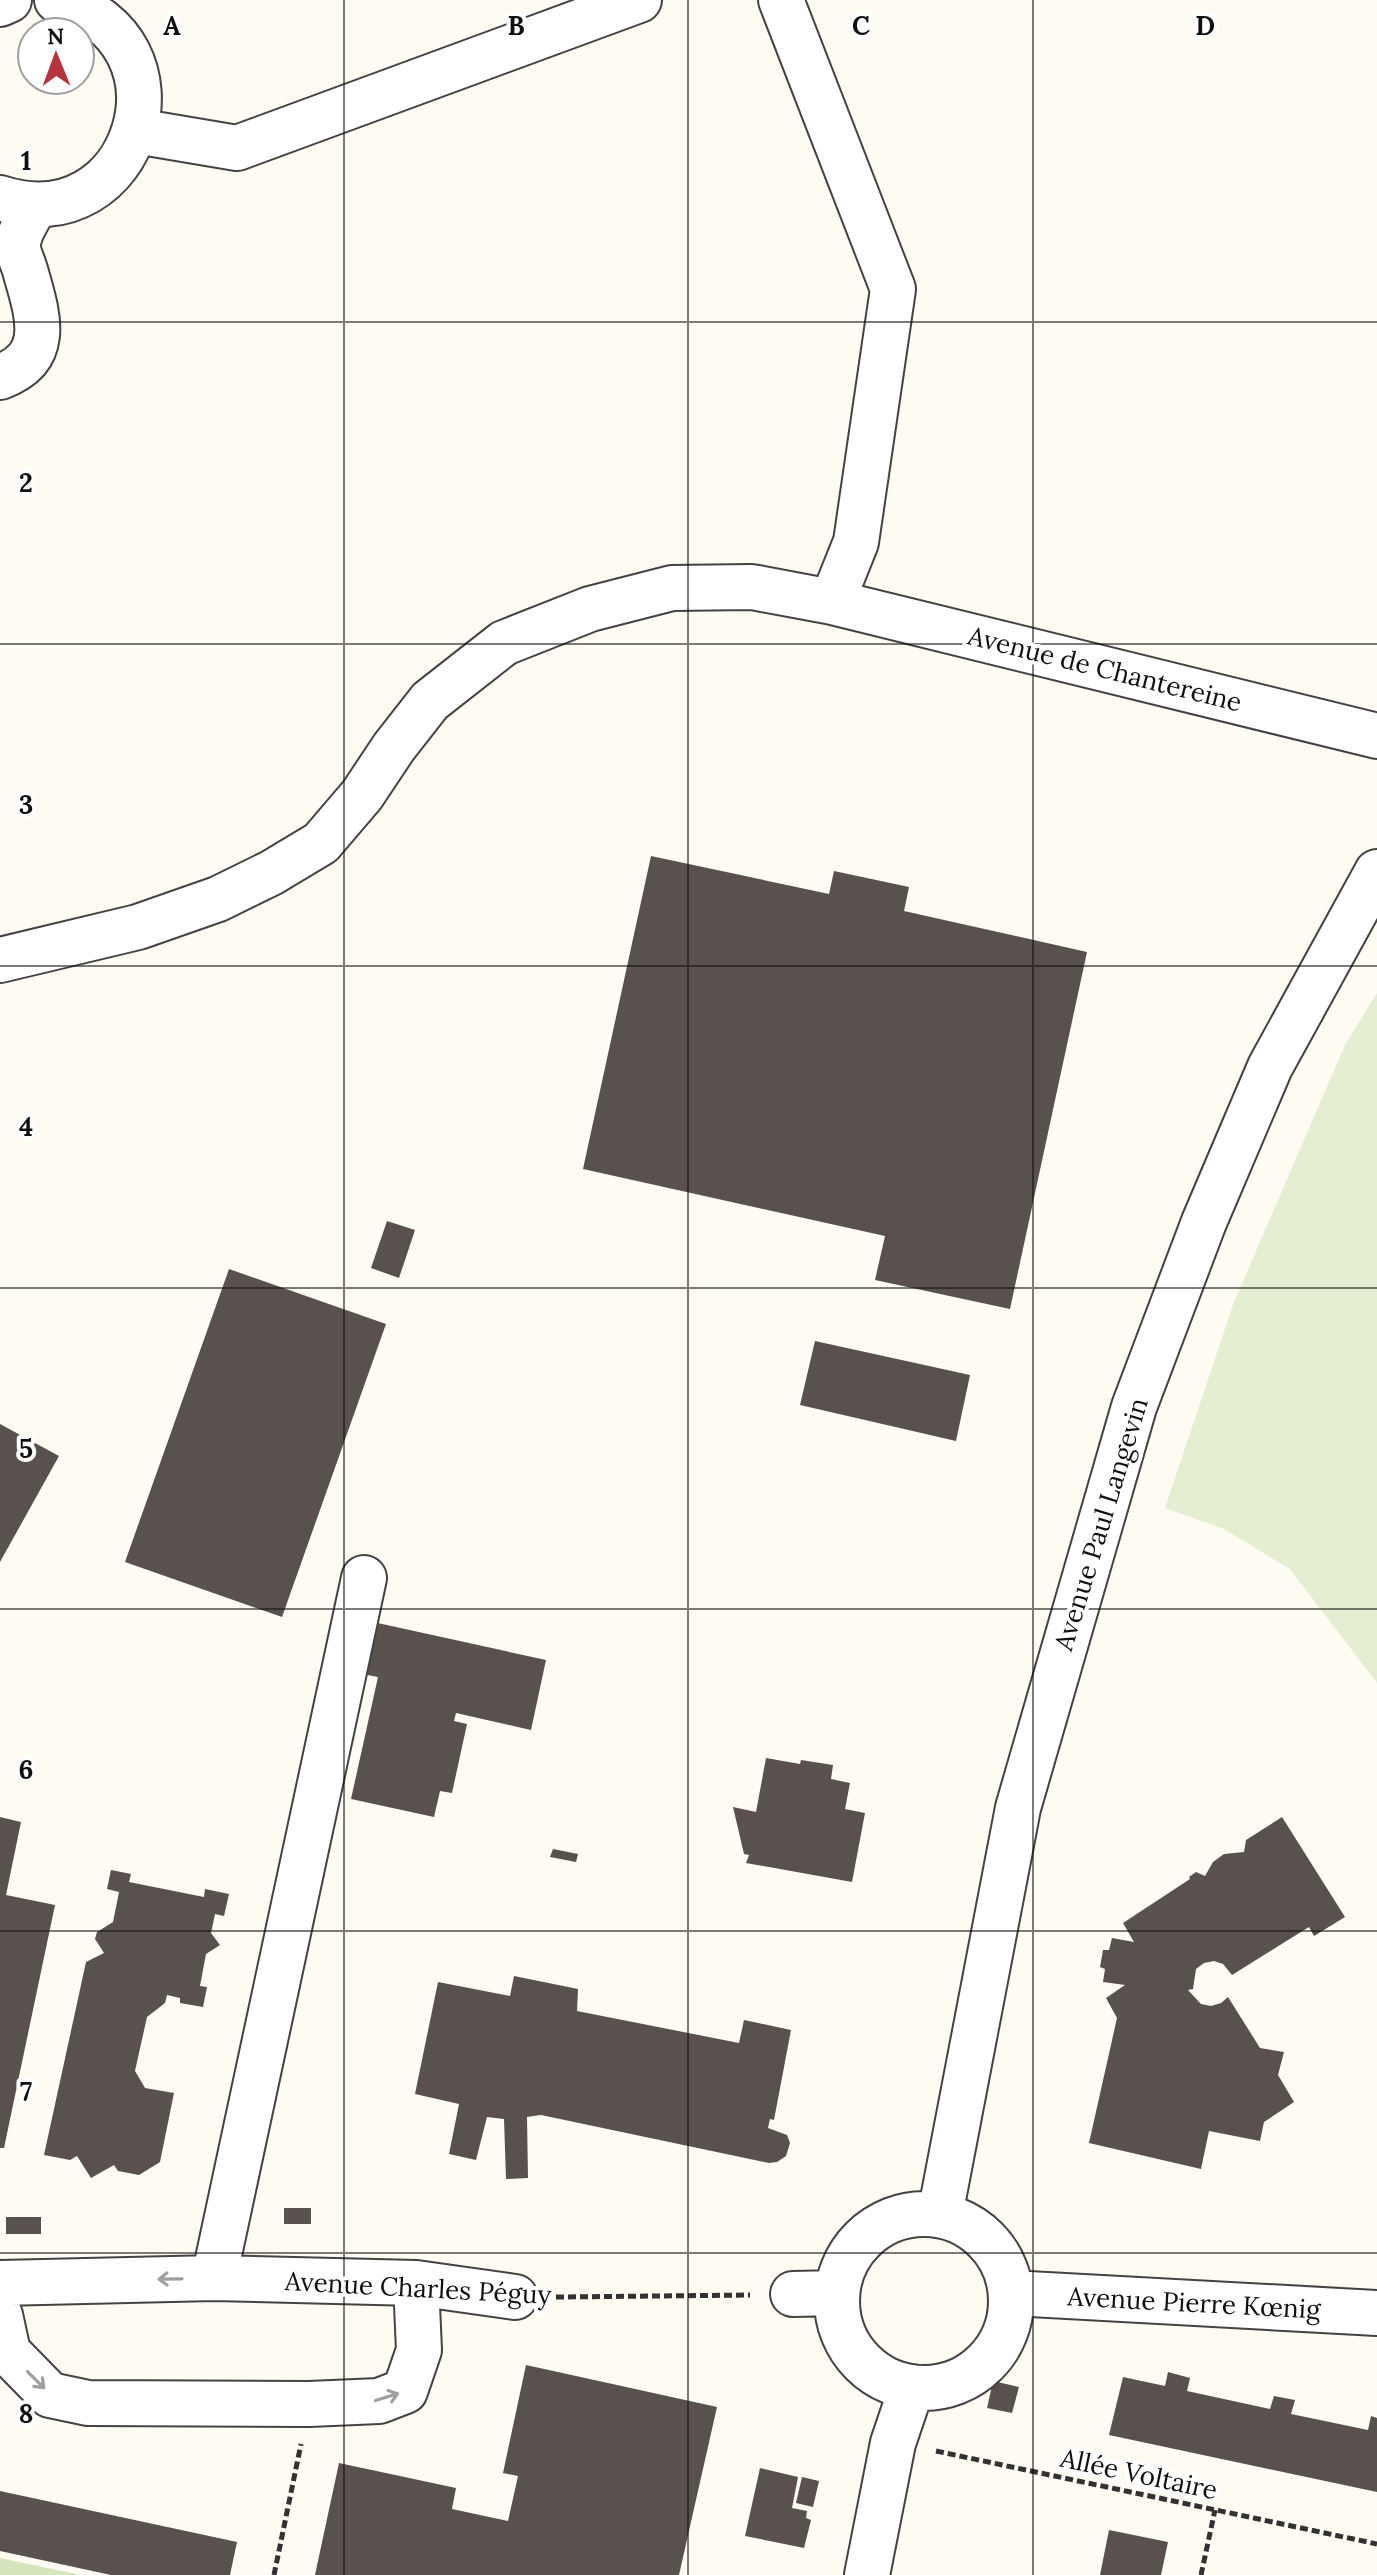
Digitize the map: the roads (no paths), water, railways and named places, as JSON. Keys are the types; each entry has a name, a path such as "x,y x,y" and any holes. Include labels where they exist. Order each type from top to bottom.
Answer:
{"street":[{"path":"0,4 9,0"},
{"path":"0,377 10,374 30,359 39,336 37,311 18,245 23,229 18,202 69,200 98,185 121,161 136,131 140,102 136,72 124,45 115,11 57,0"},
{"path":"136,131 237,148 639,0"},
{"path":"781,0 893,289 856,542 832,602"},
{"name":"Avenue de Chantereine","path":"0,960 138,927 218,899 271,873 321,843 362,795 430,701 504,643 590,609 672,588 752,587 832,602 1377,736"},
{"name":"Avenue Paul Langevin","path":"940,2215 1018,1808 1134,1407 1204,1222 1270,1067 1377,872"},
{"path":"214,2278 364,1578"},
{"path":"911,2214 940,2215 967,2224 989,2242 1005,2266 1012,2293 1010,2319 1001,2344 985,2364 963,2379 938,2387 912,2387 887,2380 865,2365 848,2345 839,2320 837,2293 844,2265 860,2241 884,2224 911,2214"},
{"name":"Avenue Charles Péguy","path":"0,2283 214,2278 416,2283 515,2297"},
{"path":"0,2315 8,2352 50,2395 88,2403 309,2404 379,2401 405,2391 419,2350 416,2283"},
{"path":"793,2294 837,2293"},
{"name":"Avenue Pierre Kœnig","path":"1012,2293 1377,2313"},
{"path":"867,2575 893,2443 912,2387"}]}
